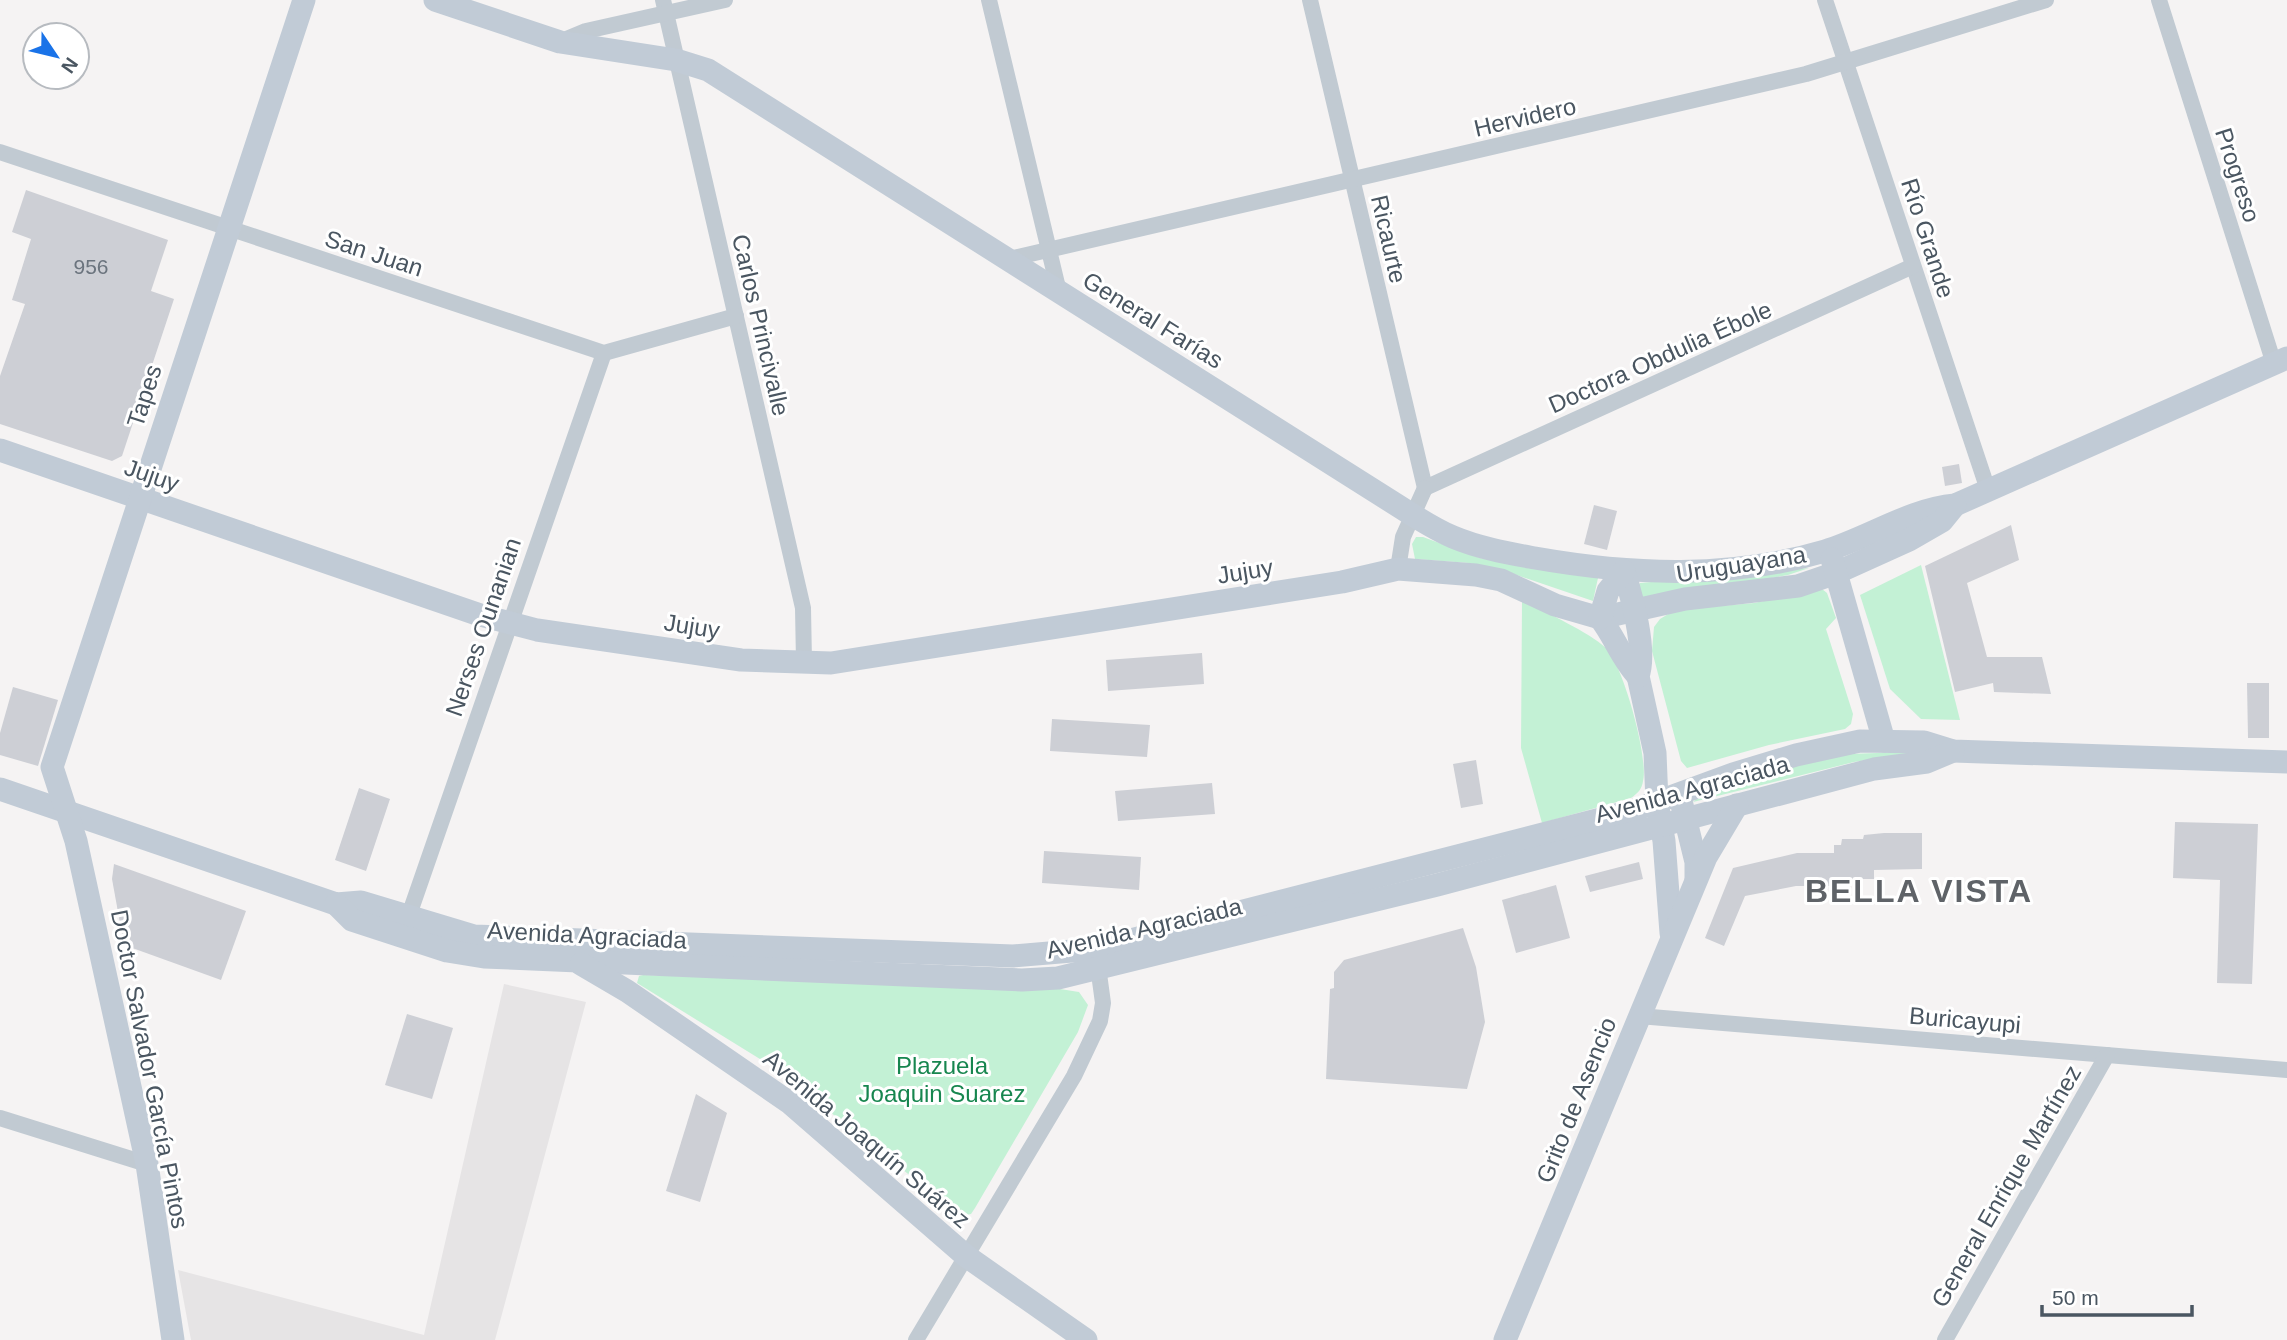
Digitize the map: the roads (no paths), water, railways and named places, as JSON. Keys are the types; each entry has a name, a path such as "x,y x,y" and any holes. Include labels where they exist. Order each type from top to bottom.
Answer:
{"street":[{"name":"Tapes","path":"65,810 52,767 138,498 304,0"},
{"name":"General Farías","path":"435,0 560,42 676,60 708,70 1451,537 1484,547 1624,571"},
{"path":"560,42 586,31 664,7 725,0"},
{"path":"989,0 1059,292"},
{"name":"Ricaurte","path":"1310,0 1425,488"},
{"name":"Río Grande","path":"1825,0 1988,490"},
{"name":"Hervidero","path":"1009,259 1846,64 2046,0"},
{"name":"Progreso","path":"2159,0 2281,361"},
{"name":"Carlos Princivalle","path":"664,7 803,608 804,662"},
{"name":"San Juan","path":"0,152 604,353"},
{"name":"Doctora Obdulia Ébole","path":"1425,488 1913,266"},
{"path":"604,353 736,316"},
{"name":"Nerses Ounanian","path":"408,918 508,622 604,353"},
{"name":"Uruguayana","path":"1624,571 1754,567 1828,550 1936,506 1955,505 2281,361"},
{"name":"Jujuy","path":"0,450 480,615 537,630 741,660 831,663 862,659 1342,582 1398,569 1450,571 1501,580 1567,609 1600,618"},
{"path":"1398,569 1403,537 1411,514 1425,488"},
{"name":"Uruguayana","path":"1600,618 1685,599 1798,586 1836,573 1909,540 1942,522 1955,505"},
{"path":"1828,550 1884,741"},
{"path":"1624,571 1636,609 1642,663 1638,676 1665,806 1672,937"},
{"path":"1624,571 1608,592 1600,618 1622,648 1629,667 1638,676"},
{"name":"Avenida Agraciada","path":"336,904 352,920 447,951 484,957 1022,980 1058,978 1097,959 1665,806 1796,755 1860,741 1924,742 1953,751 2287,762"},
{"name":"Avenida Agraciada","path":"1665,806 1686,817 1874,769 1927,762 1953,751"},
{"name":"Avenida Agraciada","path":"0,789 336,904 361,902 474,936 1097,959"},
{"name":"Grito de Asencio","path":"1505,1340 1696,881 1718,833 1737,805"},
{"name":"Doctor Salvador García Pintos","path":"65,810 76,841 147,1164 173,1340"},
{"path":"1686,817 1696,881"},
{"path":"916,1340 1073,1076 1100,1021 1103,1003 1097,959"},
{"name":"Avenida Joaquín Suárez","path":"575,961 637,998 790,1102 966,1255 1086,1340"},
{"name":"Buricayupi","path":"1639,1016 2287,1070"},
{"name":"General Enrique Martínez","path":"1945,1340 2107,1055"},
{"path":"0,1118 147,1164"}],"district":[{"name":"BELLA VISTA","path":"1919,891"}],"park label":[{"name":"Plazuela Joaquin Suarez","path":"942,1079"}]}
